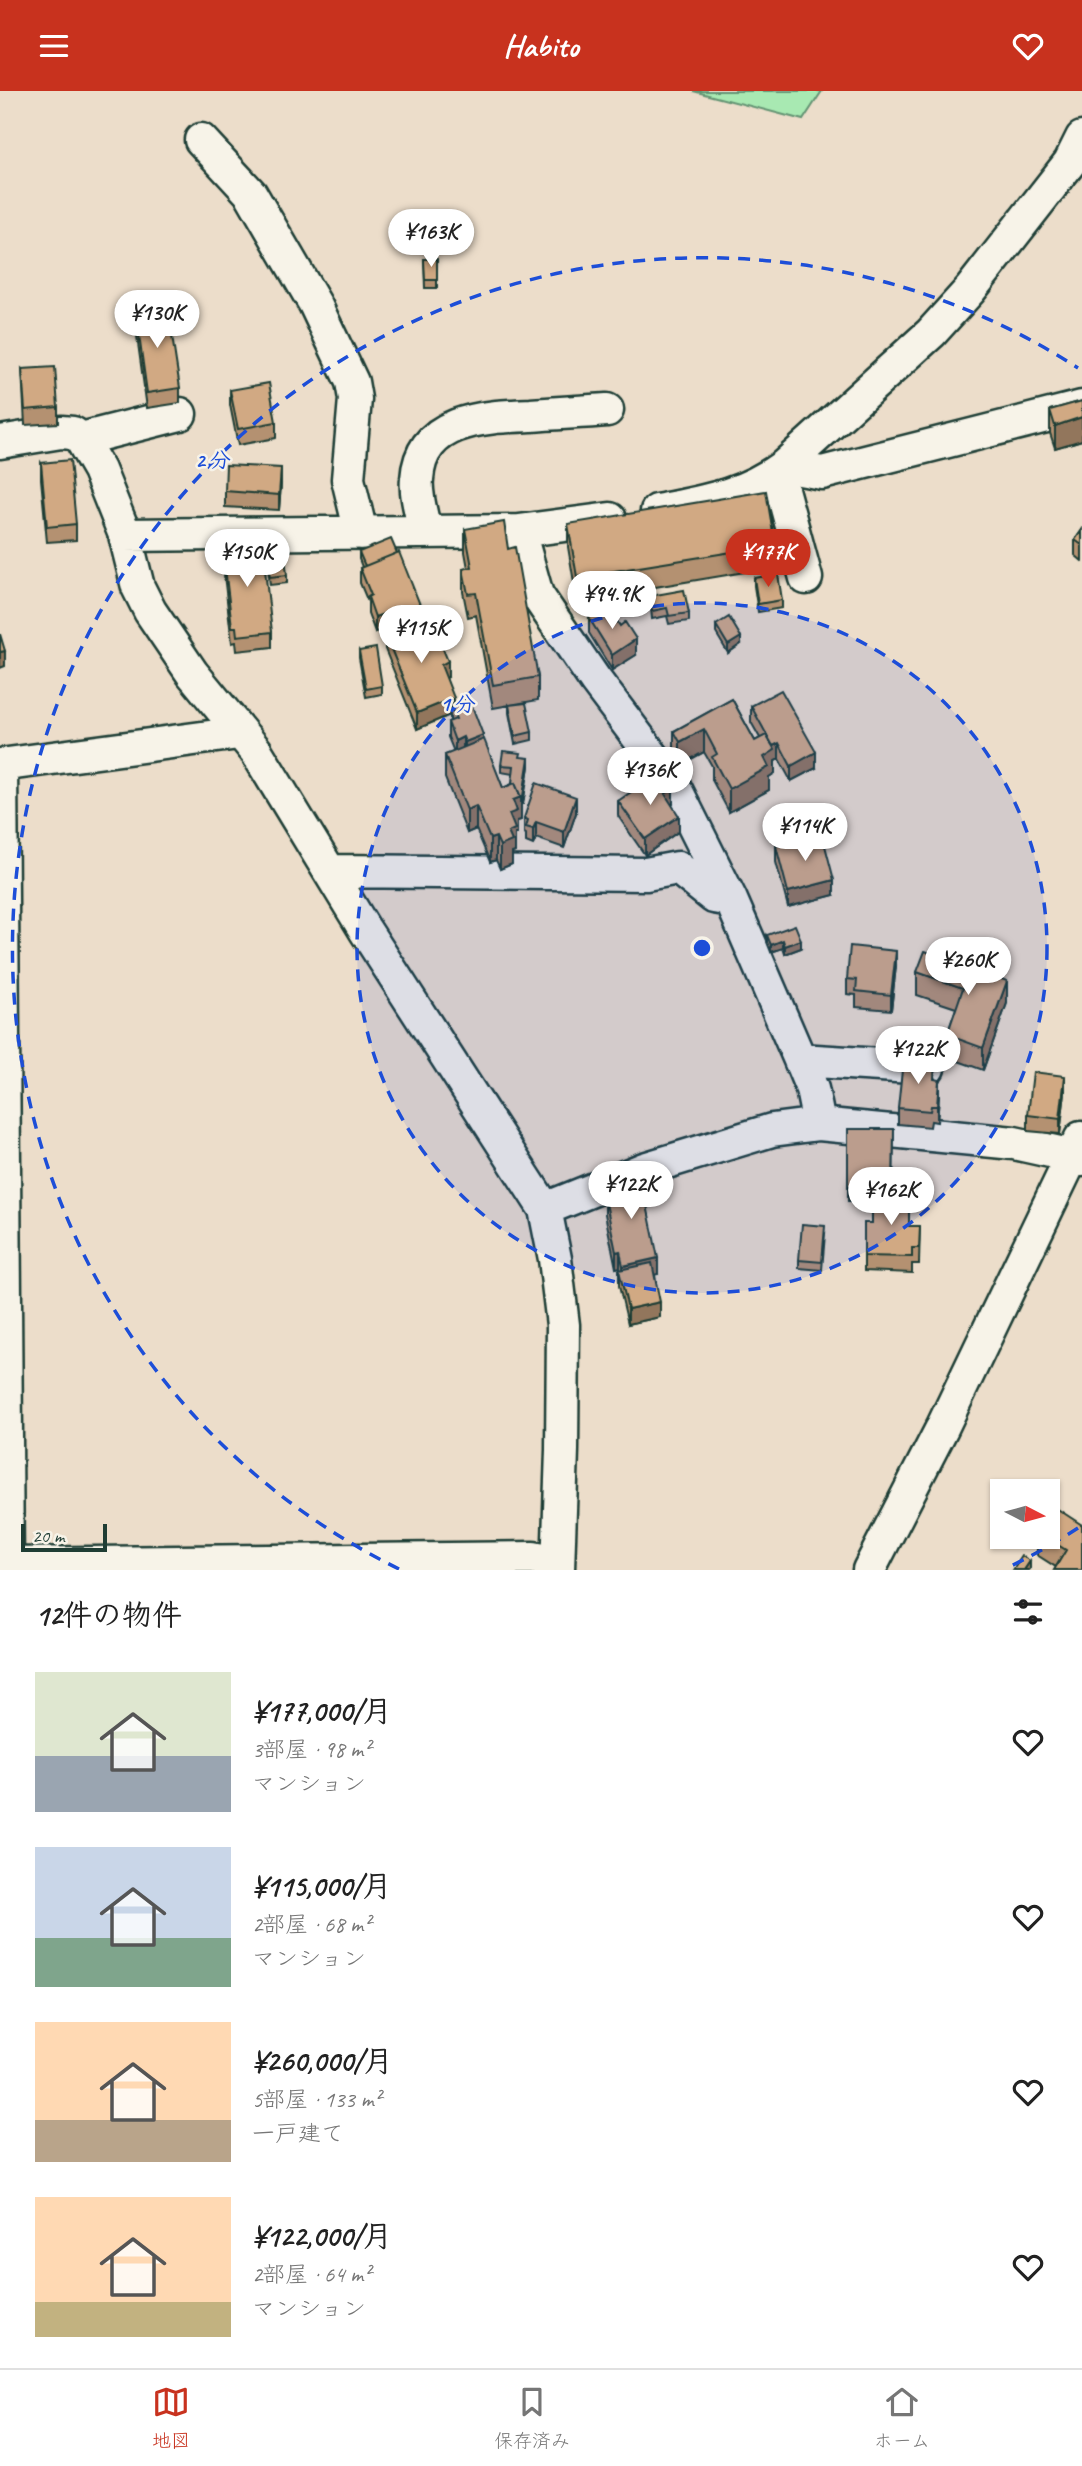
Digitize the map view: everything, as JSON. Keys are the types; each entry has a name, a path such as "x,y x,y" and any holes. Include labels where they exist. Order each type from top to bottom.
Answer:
{"street":[{"path":"125,535 519,531 621,518 727,497 781,469 931,333 970,291 1070,162 1082,138"},
{"path":"201,140 251,194 315,304 352,382 355,399 348,479 361,533"},
{"path":"781,469 822,473 1082,407"},
{"path":"425,532 416,480 421,459 429,445 444,431 463,421 494,417 607,410"},
{"path":"80,439 180,414"},
{"path":"0,442 61,432 73,433 80,439 99,470 125,535 138,587 150,611 192,673 256,751 365,930 545,1209 555,1259 563,1325 558,1566 533,1558 7,1567 0,765 239,733"},
{"path":"781,469 806,578"},
{"path":"519,531 537,595 623,719 672,782 731,900 800,1060 812,1089 819,1124"},
{"path":"330,871 646,874 678,868 714,897 731,900"},
{"path":"800,1060 928,1068"},
{"path":"545,1209 644,1169 772,1130 819,1124 1079,1151 869,1570"}],"green space":[{"path":"693,91 822,91 803,120"}],"building":[{"path":"424,259 437,259 437,280 425,280"},
{"path":"135,306 168,310 180,388 147,393"},
{"path":"55,367 58,407 25,410 22,369"},
{"path":"269,383 276,422 238,429 230,390"},
{"path":"1082,401 1082,417 1055,426 1050,410"},
{"path":"70,460 76,524 47,527 41,463"},
{"path":"226,465 281,468 279,495 225,491"},
{"path":"766,491 775,545 577,577 568,524"},
{"path":"504,522 508,549 515,547 538,677 493,685 476,593 468,594 463,569 472,567 465,529"},
{"path":"1082,530 1082,545 1075,540"},
{"path":"248,539 250,554 263,552 272,632 237,636 236,627 232,627 222,542"},
{"path":"391,539 397,553 365,566 359,552"},
{"path":"284,547 287,575 270,577 266,550"},
{"path":"399,552 424,615 391,627 386,613 375,617 368,597 371,595 360,568"},
{"path":"778,574 782,600 758,604 754,578"},
{"path":"684,590 689,613 669,616 667,608 652,611 650,596"},
{"path":"608,606 620,626 625,622 636,639 612,655 589,618"},
{"path":"729,617 741,637 728,645 716,625"},
{"path":"422,619 429,635 436,632 448,661 441,665 454,698 417,713 385,634"},
{"path":"0,634 5,651 0,652"},
{"path":"376,648 382,686 366,689 359,651"},
{"path":"781,690 816,752 791,766 779,743 773,746 751,706"},
{"path":"469,698 483,735 465,742 463,737 455,741 448,722 456,719 450,705"},
{"path":"732,699 755,741 766,735 775,750 764,757 769,767 729,789 712,757 717,754 704,729 680,742 674,731"},
{"path":"526,703 532,732 515,736 509,705"},
{"path":"484,739 503,788 515,783 521,797 513,800 517,811 509,814 515,829 508,832 512,841 500,846 496,837 490,839 476,806 467,810 445,755"},
{"path":"503,751 521,753 520,757 529,758 523,796 520,796 515,783 512,784 514,766 501,765"},
{"path":"653,777 658,784 666,779 673,788 665,794 679,816 645,839 618,801"},
{"path":"536,783 576,797 564,832 536,822 533,829 526,827 528,820 524,818"},
{"path":"822,834 834,880 788,892 776,846"},
{"path":"795,925 801,940 785,946 783,940 771,945 767,935"},
{"path":"850,946 896,951 891,995 856,991 857,980 847,979"},
{"path":"925,951 1007,981 983,1048 947,1035 963,988 917,972"},
{"path":"903,1061 935,1063 934,1079 939,1080 937,1106 931,1106 930,1111 898,1108"},
{"path":"1033,1072 1065,1076 1060,1119 1028,1115"},
{"path":"848,1129 894,1129 893,1186 848,1186"},
{"path":"647,1175 648,1184 643,1186 658,1258 623,1266 620,1251 616,1252 605,1198 608,1198 607,1189 614,1187 613,1182"},
{"path":"872,1193 909,1193 909,1226 920,1226 919,1248 912,1248 912,1257 864,1256 864,1223 872,1223"},
{"path":"802,1224 825,1226 822,1262 799,1260"},
{"path":"652,1263 660,1302 628,1309 619,1270"},
{"path":"1060,1511 1082,1525 1082,1570 1054,1570 1066,1550 1060,1546"},
{"path":"1022,1556 1030,1561 1024,1570 1013,1570"}]}
